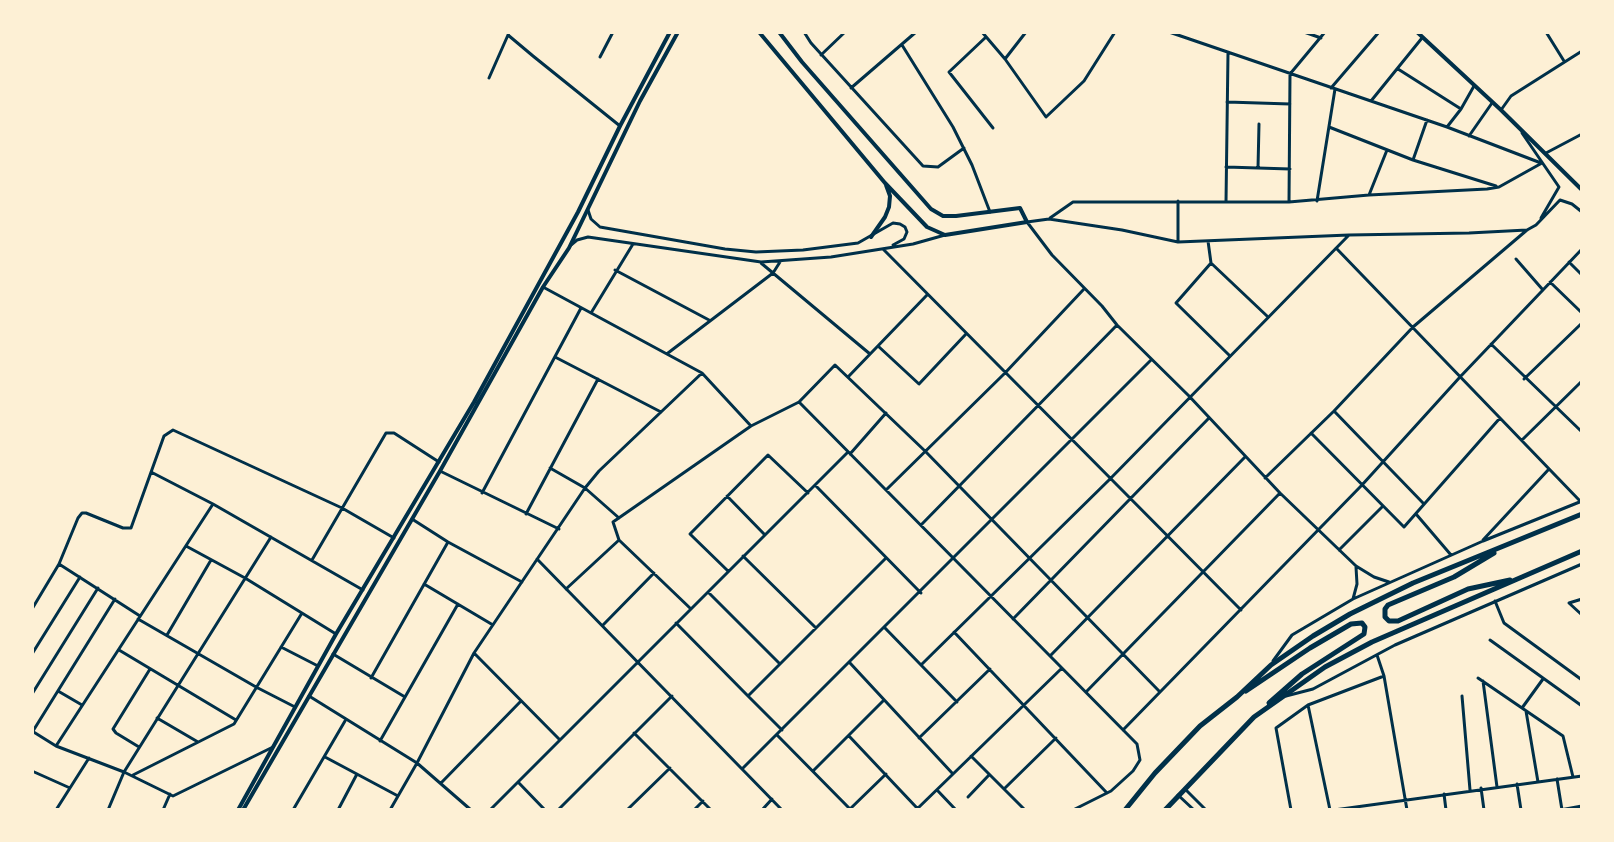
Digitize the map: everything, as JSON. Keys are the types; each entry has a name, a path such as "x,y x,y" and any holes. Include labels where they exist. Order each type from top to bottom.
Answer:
{"main road":[{"path":"1237,697 1271,664 1350,614 1405,586 1582,514"},
{"path":"1507,545 1454,577 1388,605 1385,609 1385,617 1389,621 1398,621 1468,589 1521,577"},
{"path":"1254,717 1325,667 1372,642 1582,551"},
{"path":"1125,810 1154,773 1200,726 1237,697 1310,648 1351,624 1362,623 1365,627 1364,634 1302,674 1254,717 1165,810"}],"street":[{"path":"238,810 336,634 439,462 574,220 620,126 670,32"},
{"path":"243,809 440,472 543,287 569,248 588,204 640,101 678,32"},
{"path":"759,32 919,221 934,232 945,235"},
{"path":"779,32 802,62 932,209 943,216 1020,208 1027,222 1052,255 1116,325 1189,396 1265,478 1356,566 1374,577 1389,582"},
{"path":"804,32 821,55 923,166 938,167 964,148"},
{"path":"821,55 845,32"},
{"path":"851,88 916,32"},
{"path":"982,32 1046,117 1084,81 1112,34"},
{"path":"1004,59 1026,32"},
{"path":"1169,32 1447,127 1542,163"},
{"path":"1304,32 1321,38"},
{"path":"1289,202 1290,74 1325,32"},
{"path":"1317,201 1329,128 1333,88 1379,32"},
{"path":"1417,32 1520,128 1582,190"},
{"path":"1546,32 1564,61"},
{"path":"600,57 611,33"},
{"path":"489,78 508,34 620,126"},
{"path":"986,37 949,72 994,128"},
{"path":"1371,101 1422,38"},
{"path":"902,45 954,127 990,212"},
{"path":"1501,110 1511,96 1582,51"},
{"path":"1226,202 1228,53"},
{"path":"1398,69 1461,109"},
{"path":"1447,127 1461,109 1474,86"},
{"path":"1227,102 1290,104"},
{"path":"1468,136 1492,103"},
{"path":"1413,160 1427,120"},
{"path":"1258,168 1259,124"},
{"path":"1329,128 1413,160 1499,187"},
{"path":"1520,128 1558,187 1536,225"},
{"path":"1546,153 1582,134"},
{"path":"1370,195 1387,150"},
{"path":"1049,219 1073,202 1289,202 1499,187 1542,163"},
{"path":"1226,167 1290,168"},
{"path":"871,237 885,217 889,207 890,196 885,183"},
{"path":"1265,478 1334,411 1414,328 1527,230 1536,225 1560,200 1572,204 1582,212"},
{"path":"1178,201 1178,242"},
{"path":"588,204 591,219 600,226 725,249 756,252 803,250 858,243 893,223 905,227 907,232 904,238 883,249"},
{"path":"569,248 577,240 588,237 761,262 780,262 883,249 945,235 1049,219 1122,230 1178,242 1349,235 1469,234 1527,230"},
{"path":"921,665 1110,478 1267,316 1349,235"},
{"path":"1208,241 1211,263 1267,316"},
{"path":"590,313 615,270 633,244"},
{"path":"1271,664 1292,635 1353,599 1483,541 1581,502 1336,248"},
{"path":"883,249 1241,610"},
{"path":"1123,730 1362,485 1460,376 1582,249"},
{"path":"1516,259 1543,290"},
{"path":"761,262 870,354"},
{"path":"668,353 773,273 780,262"},
{"path":"1569,262 1582,275"},
{"path":"1211,263 1176,303 1229,355"},
{"path":"615,270 710,320"},
{"path":"1550,282 1582,313"},
{"path":"543,287 702,373 751,426"},
{"path":"886,490 1005,373 1084,289"},
{"path":"848,377 927,295"},
{"path":"482,493 581,308"},
{"path":"1524,379 1582,322"},
{"path":"920,525 1038,407 1116,325"},
{"path":"878,346 919,384 966,334"},
{"path":"1491,344 1524,379 1582,432"},
{"path":"555,357 661,412"},
{"path":"743,768 1073,441 1151,360"},
{"path":"690,609 619,540 613,522 751,426 799,402 835,365 960,486 1160,692"},
{"path":"390,810 418,763 474,653 585,488 599,472 702,373"},
{"path":"526,514 598,380"},
{"path":"1522,440 1582,381"},
{"path":"799,402 1137,744 1140,760 1133,771 1107,793 1073,810"},
{"path":"1334,411 1424,504"},
{"path":"490,810 743,556 849,453 886,413"},
{"path":"1013,619 1209,418"},
{"path":"1311,434 1404,527 1500,418"},
{"path":"32,609 60,564 78,518 82,513 86,512 123,528 131,528 164,436 173,430 342,508 394,538"},
{"path":"312,560 386,433 394,433 439,462"},
{"path":"728,572 690,534 768,455 808,493"},
{"path":"1050,656 1245,457"},
{"path":"550,468 585,488 619,518"},
{"path":"1483,541 1549,469"},
{"path":"151,472 213,504 363,590"},
{"path":"440,472 559,529"},
{"path":"815,485 921,593"},
{"path":"1086,692 1280,493"},
{"path":"727,496 765,535"},
{"path":"56,746 213,504"},
{"path":"1339,550 1383,506"},
{"path":"1416,514 1452,555"},
{"path":"411,519 448,542 522,582"},
{"path":"108,810 124,772 271,537"},
{"path":"566,589 619,540"},
{"path":"371,678 448,542"},
{"path":"186,546 245,578 336,634"},
{"path":"743,556 816,628"},
{"path":"748,696 886,558"},
{"path":"537,559 782,810"},
{"path":"167,635 212,560"},
{"path":"60,564 167,635 256,687 295,707"},
{"path":"1284,697 1313,689 1377,655 1582,564"},
{"path":"1353,599 1357,584 1356,566"},
{"path":"603,625 654,573"},
{"path":"32,654 80,577"},
{"path":"424,584 493,625"},
{"path":"32,694 98,588"},
{"path":"708,592 780,664"},
{"path":"115,599 33,731 56,746 124,772 174,796 274,747"},
{"path":"1582,599 1569,603 1582,615"},
{"path":"1494,602 1504,622 1582,680"},
{"path":"380,741 458,604"},
{"path":"132,776 234,724 302,613"},
{"path":"676,623 782,730"},
{"path":"885,628 957,702"},
{"path":"954,632 1107,793"},
{"path":"1490,640 1582,706"},
{"path":"281,647 318,666"},
{"path":"118,650 236,720"},
{"path":"474,653 560,740"},
{"path":"333,654 405,697"},
{"path":"1377,655 1384,676 1407,810"},
{"path":"850,663 953,774"},
{"path":"849,736 917,809 1062,668"},
{"path":"139,747 116,733 113,728 150,669"},
{"path":"919,738 990,670"},
{"path":"1291,810 1276,728 1308,705 1384,676"},
{"path":"1478,678 1563,736 1573,777"},
{"path":"1538,782 1524,709 1543,679"},
{"path":"1483,681 1497,786"},
{"path":"58,691 82,706"},
{"path":"309,696 346,721 418,763 471,810"},
{"path":"558,810 672,696"},
{"path":"1462,696 1470,790"},
{"path":"813,771 884,700"},
{"path":"441,784 521,701"},
{"path":"1308,705 1332,810 1481,788 1582,776"},
{"path":"157,718 198,742"},
{"path":"293,810 346,721"},
{"path":"634,733 711,810"},
{"path":"777,735 850,809 886,774"},
{"path":"1004,789 1056,738"},
{"path":"971,756 1024,810"},
{"path":"325,757 398,796"},
{"path":"56,810 89,758"},
{"path":"627,810 670,768"},
{"path":"32,770 70,788"},
{"path":"338,810 357,774"},
{"path":"968,797 990,775"},
{"path":"1558,779 1561,809 1582,806"},
{"path":"518,782 545,810"},
{"path":"1517,784 1521,810"},
{"path":"1184,788 1206,810"},
{"path":"1481,788 1484,810"},
{"path":"937,790 956,810"},
{"path":"164,810 170,794"},
{"path":"1444,794 1446,810"},
{"path":"1178,795 1194,810"},
{"path":"762,810 772,799"},
{"path":"694,810 702,801"},
{"path":"1367,805 1368,810"}]}
